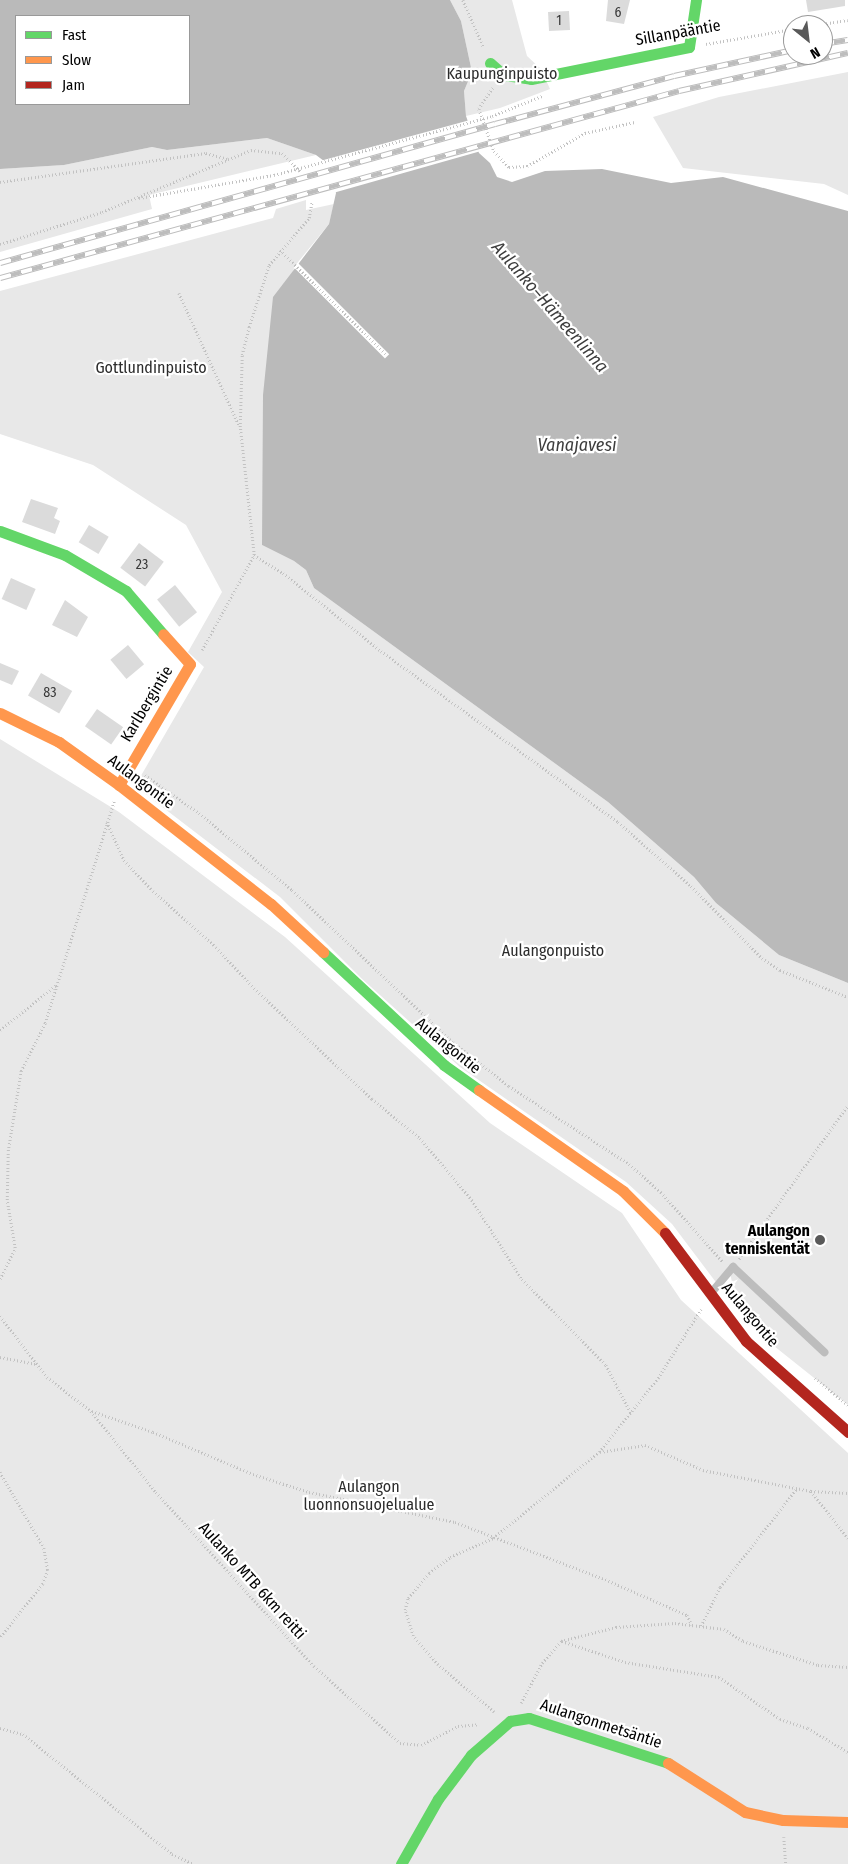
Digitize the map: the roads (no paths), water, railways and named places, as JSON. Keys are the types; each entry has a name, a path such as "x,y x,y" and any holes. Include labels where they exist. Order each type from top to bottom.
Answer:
{"street":[{"name":"Sillanpääntie","path":"490,63 504,75 531,79 570,73 652,52 689,47 696,0"},
{"name":"Karlbergintie","path":"0,530 65,555 126,591 190,664 119,785"},
{"name":"Aulangontie","path":"0,713 59,742 119,785 272,904 444,1065 623,1191 665,1232 746,1340 848,1432"},
{"name":"Aulangonmetsäntie","path":"402,1864 449,1784 478,1748 510,1721 529,1718 548,1721 654,1756 684,1771 746,1812 783,1820 848,1822"}],"lane":[{"path":"711,1294 732,1269 824,1352"}],"water":[{"name":"Vanajavesi","path":"0,0 450,0 461,21 472,72 464,91 466,116 479,153 490,163 497,177 512,182 545,171 602,169 671,183 723,177 848,211 848,983 779,955 716,903 694,877 608,802 314,588 306,570 294,561 262,545 263,395 273,297 329,224 336,193 328,164 316,155 267,138 167,150 152,147 64,165 0,169"}],"railway":[{"path":"833,42 848,40"},
{"path":"0,263 495,124 674,76 783,52"},
{"path":"0,278 679,91 848,53"}],"place":[{"name":"Aulangon tenniskentät","path":"820,1240"}],"park label":[{"name":"Kaupunginpuisto","path":"502,74"},
{"name":"Gottlundinpuisto","path":"151,368"},
{"name":"Aulangonpuisto","path":"553,951"},
{"name":"Aulangon luonnonsuojelualue","path":"369,1496"}],"water label":[{"name":"Aulanko–Hämeenlinna","path":"550,307"}]}
